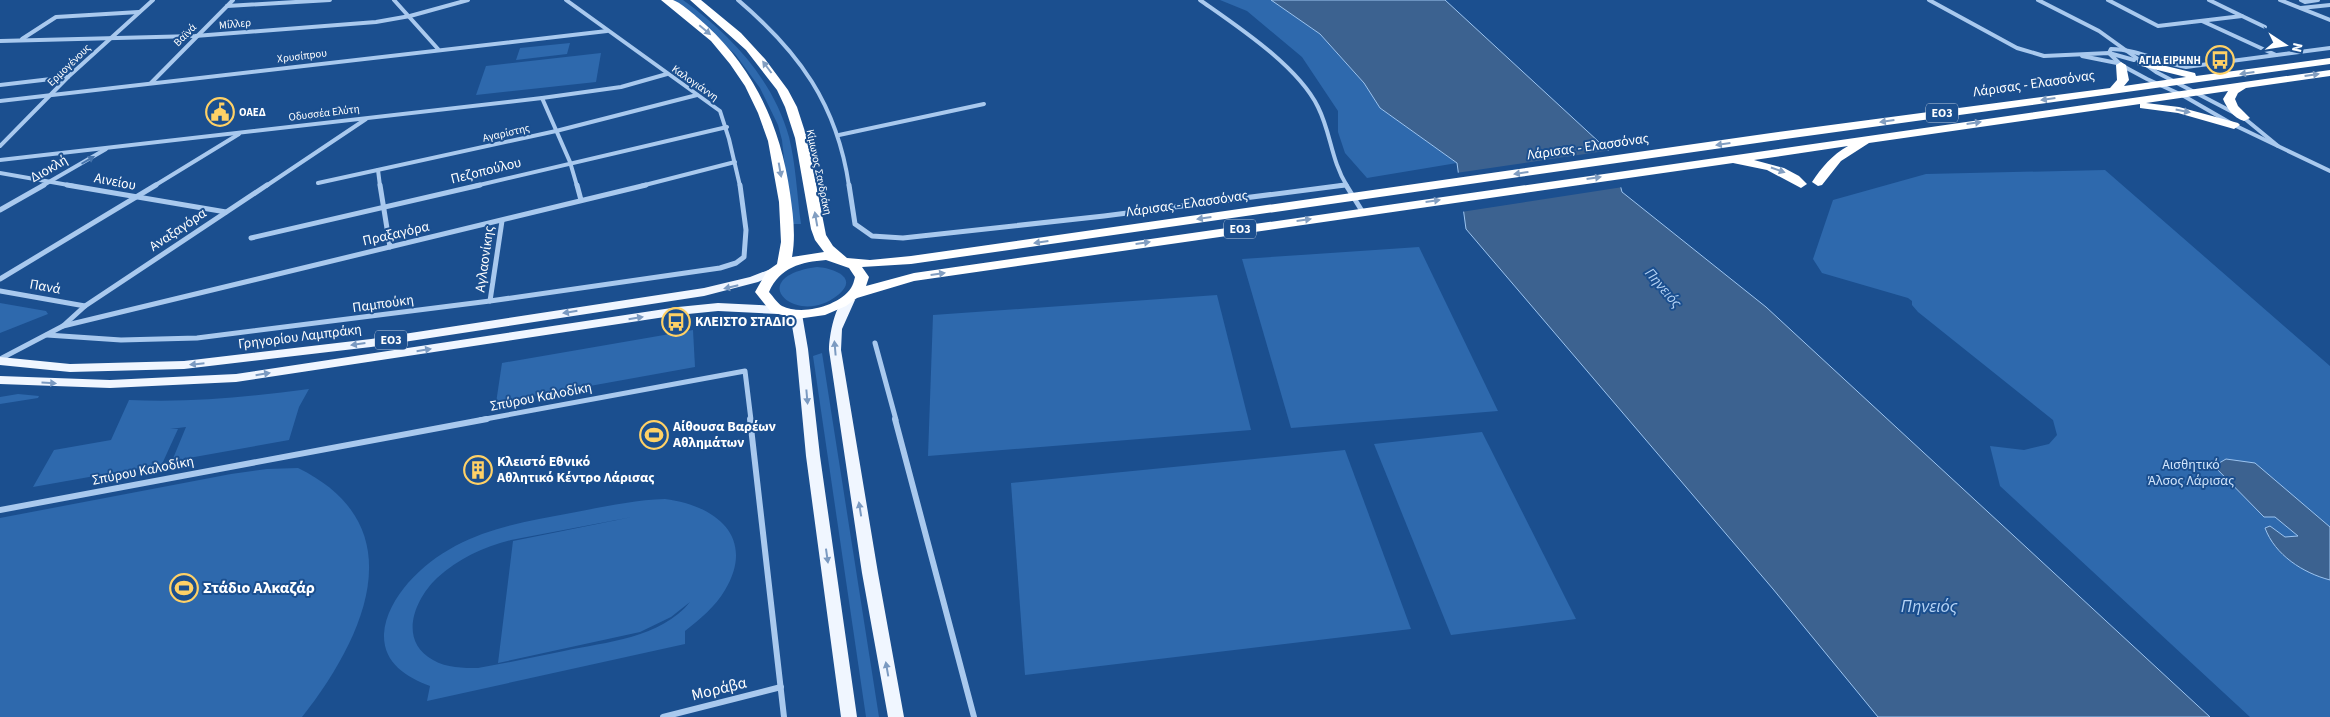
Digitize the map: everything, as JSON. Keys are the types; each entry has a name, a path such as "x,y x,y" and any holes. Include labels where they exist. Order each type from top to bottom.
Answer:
{"highway":[{"path":"666,0 710,33 748,80 765,113 776,144 783,185 789,245 779,268 765,280 762,292 766,302 778,310"},
{"name":"Κίμωνος Σανδράκη","path":"695,0 730,27 755,51 773,76 791,108 802,140 818,227 823,242 831,253 858,268 862,277 861,285 852,297"},
{"name":"Λάρισας - Ελασσόνας","path":"852,297 890,282 1095,250 2035,114 2118,104 2173,87 2218,77 2330,61"},
{"path":"2141,63 2176,72 2218,77"},
{"path":"2114,90 2123,80 2121,65"},
{"name":"Λάρισας - Ελασσόνας","path":"846,260 887,263 2114,90 2173,87 2194,93 2330,72"},
{"path":"2239,122 2229,99 2234,92 2244,85"},
{"path":"2035,114 2076,103 2173,87"},
{"path":"2118,104 2180,110 2239,122"},
{"path":"1818,182 1826,169 1844,152 1876,137"},
{"path":"1716,160 1742,161 1777,169 1792,175 1801,184"},
{"name":"ΕΟ3","path":"779,268 812,257 846,260"},
{"name":"ΕΟ3","path":"778,310 796,314 824,310 852,297"}],"main road":[{"name":"Γρηγορίου Λαμπράκη","path":"0,360 70,368 127,368 184,365 253,358 371,343 704,292 747,282 779,268"},
{"path":"852,297 836,329 835,350 870,573 896,717"},
{"name":"ΕΟ3","path":"0,380 110,384 236,378 678,311 718,307 778,310"},
{"path":"796,314 802,349 813,456 850,717"}],"street":[{"name":"Ερμογένους","path":"0,146 68,77 153,0"},
{"name":"Βαϊνά","path":"151,83 195,36 233,0"},
{"path":"227,6 330,0"},
{"path":"394,0 438,49"},
{"name":"Μίλλερ","path":"0,41 195,36 376,22 410,16 468,0"},
{"name":"Καλογιάννη","path":"566,0 720,111 727,127 744,211 745,253 740,261 720,268"},
{"path":"738,0 779,38 804,68 826,102 839,135 855,224 865,233 887,239 1104,216 1346,184"},
{"path":"1200,0 1259,42 1298,80 1318,107 1337,169 1362,211"},
{"path":"1929,0 2017,48 2044,56 2109,53 2141,63"},
{"path":"2038,0 2099,31 2173,87"},
{"path":"2108,0 2158,26 2242,16"},
{"path":"2209,0 2265,27"},
{"path":"2280,0 2330,20"},
{"path":"2301,0 2305,2 2318,0"},
{"path":"2301,8 2330,5"},
{"path":"20,40 56,17 139,12"},
{"path":"2202,21 2276,55"},
{"name":"Χρυσίπpου","path":"0,101 607,31"},
{"path":"2109,53 2111,49 2121,48 2147,54 2176,66 2186,67 2330,48"},
{"path":"2109,53 2121,65"},
{"path":"2074,55 2097,58 2121,65 2173,87 2239,122 2278,146"},
{"name":"Οδυσσέα Ελύτη","path":"0,160 609,90 667,74"},
{"path":"0,85 68,77"},
{"path":"2194,93 2278,146 2330,171"},
{"name":"Αγαρίστης","path":"318,183 556,131 697,95"},
{"path":"542,98 570,162 581,200"},
{"path":"839,135 984,104"},
{"name":"Αναξαγόρα","path":"0,360 62,326 85,306 368,117"},
{"name":"Πεζοπούλου","path":"251,238 570,162 727,127"},
{"path":"0,279 241,133"},
{"name":"Διοκλή","path":"0,210 109,148"},
{"name":"Πραξαγόρα","path":"62,326 502,221 735,162"},
{"path":"378,170 390,247"},
{"name":"Αινείου","path":"0,173 136,198 226,212"},
{"name":"Αγλαονίκης","path":"490,301 502,221"},
{"name":"Παμπούκη","path":"47,334 121,340 197,338 490,301 720,268"},
{"name":"Πανά","path":"0,291 85,306"},
{"path":"875,343 974,717"},
{"name":"Σπύρου Καλοδίκη","path":"0,510 745,371 784,717"},
{"name":"Μοράβα","path":"663,717 781,687"}],"green space":[{"path":"674,0 683,0 733,43 761,77 772,96 782,116 789,137 795,169 801,224 791,224 782,140 778,125 760,88 735,54"},
{"path":"1220,0 1271,0 1320,34 1364,83 1380,108 1457,163 1367,178 1345,153 1338,132 1338,111 1302,57 1247,11"},
{"path":"570,43 567,54 516,60 520,48"},
{"path":"601,53 596,82 476,95 486,66"},
{"name":"Αισθητικό Άλσος Λάρισας","path":"2105,170 2330,366 2330,717 2250,717 2000,486 1990,446 2024,450 2049,444 2057,435 2053,420 1918,312 1912,305 1912,301 1908,298 1822,273 1813,259 1833,200 1926,174"},
{"path":"1419,247 1498,411 1291,428 1242,259"},
{"path":"817,267 830,269 845,278 844,289 838,295 822,304 806,306 793,304 784,297 780,289 783,280 795,272"},
{"path":"1217,295 1251,430 928,456 933,315"},
{"path":"0,303 46,311 48,314 0,333"},
{"path":"693,330 695,367 496,403 502,363"},
{"path":"822,353 879,717 866,717 813,356"},
{"path":"309,389 299,407 289,440 172,461 186,427 170,429 178,429 162,464 33,487 54,450 111,440 129,400 219,399"},
{"path":"18,394 39,396 38,398 0,404 0,397"},
{"path":"1482,432 1576,619 1451,635 1374,444"},
{"path":"1345,450 1411,629 1025,675 1011,483"},
{"name":"Στάδιο Αλκαζάρ","path":"298,468 335,492 358,520 368,551 368,585 359,619 344,653 325,686 302,717 0,717 0,518 231,474 267,469"},
{"path":"665,499 683,502 700,508 714,516 725,526 733,539 736,554 734,571 721,596 702,617 685,631 685,644 427,701 430,686 398,668 387,653 384,634 386,620 399,594 425,566 443,553 463,542 504,527 606,506","holes":["632,517 513,541 498,663 640,632 671,617 690,602 664,624 632,637 478,668 461,668 438,663 422,652 413,632 413,620 416,609 422,597 437,578 463,559 491,546 511,540"]}],"water":[{"name":"Πηνειός","path":"1271,0 1445,0 1612,154 1622,192 1766,307 2210,717 1878,717 1773,589 1466,229 1457,163 1380,108 1364,83 1320,34"},
{"path":"2226,459 2255,463 2330,527 2330,580 2300,568 2276,547 2265,528 2270,526 2285,537 2298,536 2275,517 2264,517 2214,466"}],"pier":[{"path":"1612,150 1615,153 1623,187 1461,212 1456,173"}],"place":[{"name":"ΑΓΙΑ ΕΙΡΗΝΗ","path":"2220,60"},
{"name":"ΟΑΕΔ","path":"220,112"},
{"name":"ΚΛΕΙΣΤΟ ΣΤΑΔΙΟ","path":"676,322"},
{"name":"Αίθουσα Βαρέων Αθλημάτων","path":"654,435"},
{"name":"Κλειστό Εθνικό Αθλητικό Κέντρο Λάρισας","path":"478,470"},
{"name":"Στάδιο Αλκαζάρ","path":"184,588"}]}
